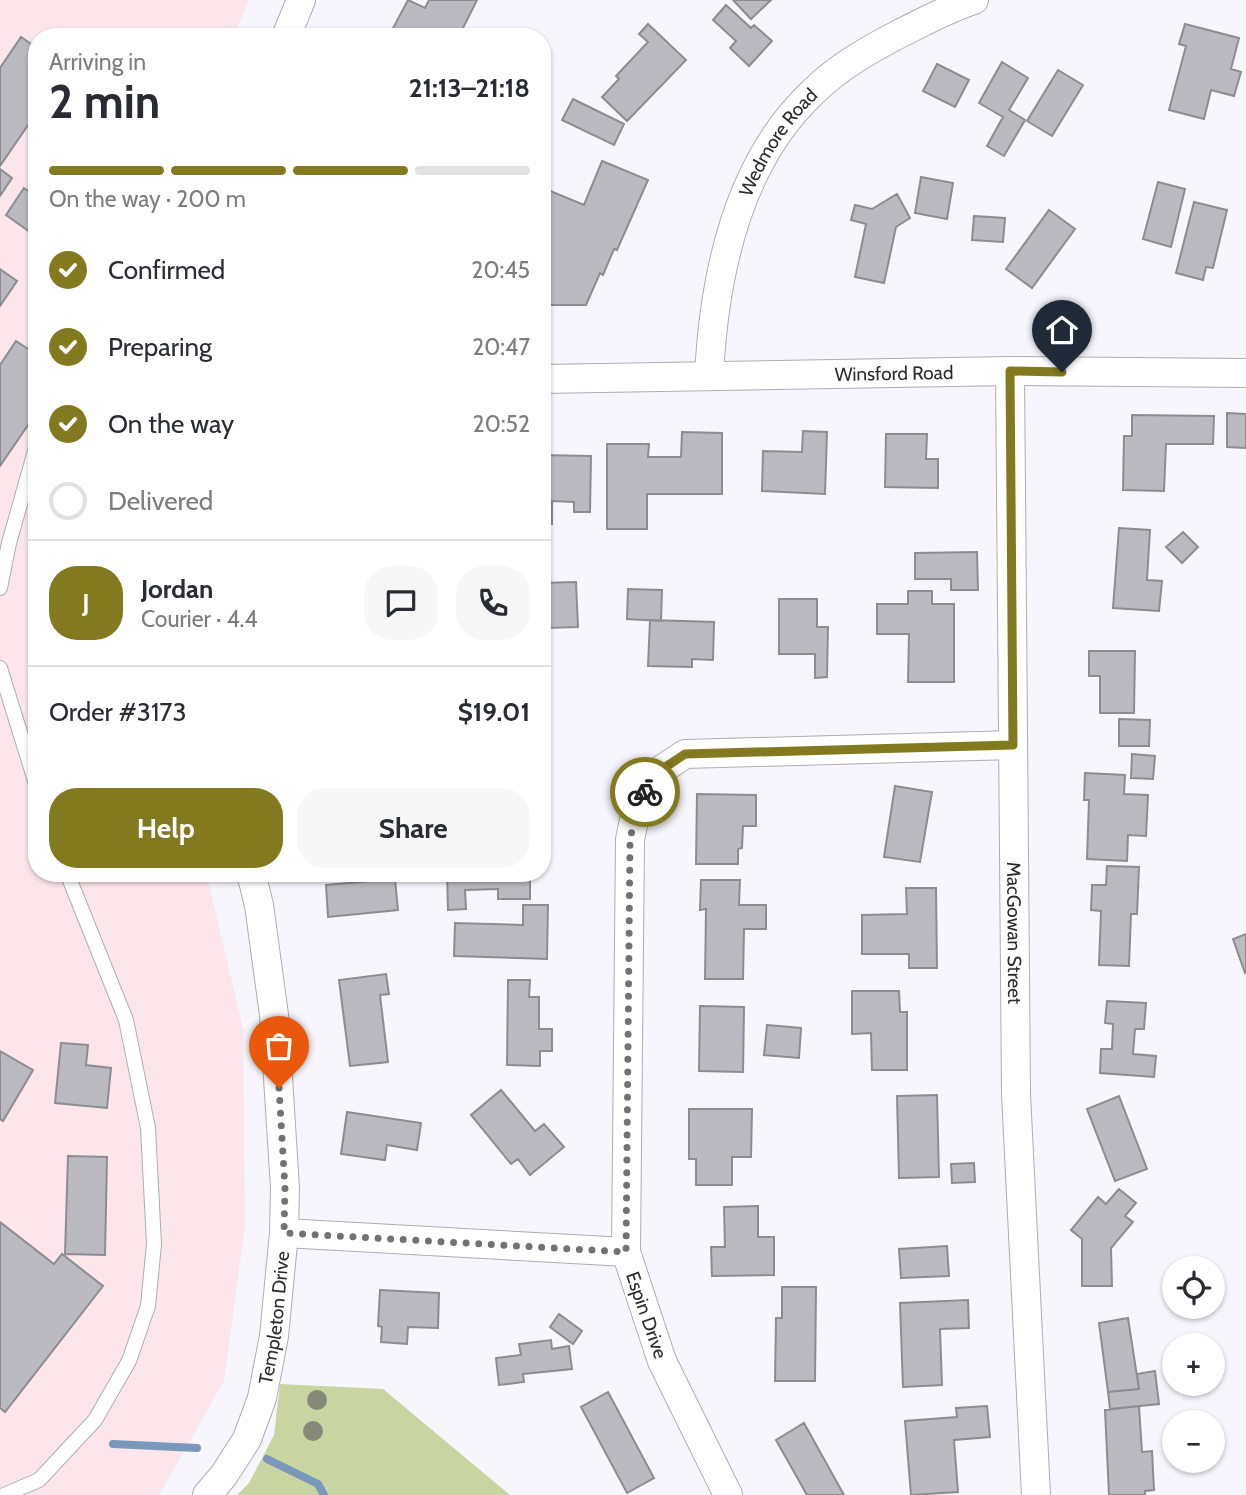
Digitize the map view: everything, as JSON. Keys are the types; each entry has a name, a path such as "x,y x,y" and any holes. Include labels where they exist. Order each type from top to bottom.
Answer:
{"street":[{"path":"290,28 301,0"},
{"name":"Wedmore Road","path":"709,376 711,329 730,237 748,185 774,140 812,92 847,64 916,25 974,0"},
{"name":"Winsford Road","path":"551,379 1010,371 1246,373"},
{"name":"MacGowan Street","path":"1010,371 1016,1094 1036,1495"},
{"path":"626,1252 630,840 637,805 658,772 685,754 1013,745"},
{"name":"Templeton Drive","path":"207,1495 224,1475 247,1439 262,1398 274,1336 284,1233 284,1162 274,1015 259,905 253,882"},
{"name":"Espin Drive","path":"284,1233 626,1252 662,1362 728,1495"}],"lane":[{"path":"0,588 9,543 28,476"},
{"path":"0,668 28,758"},
{"path":"4,1495 39,1480 96,1420 129,1361 148,1306 154,1244 148,1128 126,1020 71,882"}],"shaded area":[{"path":"0,0 249,0 237,28 28,28 28,882 208,882 243,1027 245,1226 224,1381 159,1495 0,1495"}],"green space":[{"path":"280,1384 383,1389 510,1495 237,1495 249,1483 274,1435"}],"building":[{"path":"408,0 425,8 429,0 477,0 463,28 393,28"},
{"path":"733,0 771,0 751,19"},
{"path":"726,5 751,28 754,25 772,41 749,66 730,48 736,41 713,20"},
{"path":"648,24 686,60 627,121 602,97 619,79 616,76 648,42 639,34"},
{"path":"1185,24 1239,38 1231,69 1241,72 1234,96 1211,90 1204,119 1169,110 1186,46 1179,44"},
{"path":"21,37 28,42 28,125 0,166 0,68"},
{"path":"1002,62 1028,78 1009,110 1025,120 1004,156 987,146 1003,117 979,103"},
{"path":"937,64 969,80 955,107 923,91"},
{"path":"1058,70 1083,85 1052,136 1027,121"},
{"path":"573,99 624,124 614,145 562,120"},
{"path":"602,161 648,180 617,250 614,249 603,275 600,273 586,305 551,305 551,191 584,205"},
{"path":"0,169 12,178 0,196"},
{"path":"921,177 953,183 947,219 915,213"},
{"path":"1158,182 1185,189 1171,247 1143,239"},
{"path":"24,188 28,191 28,231 6,215"},
{"path":"897,194 910,218 896,227 884,283 855,277 866,224 851,220 855,205 872,209"},
{"path":"1194,202 1227,210 1213,268 1206,267 1203,280 1176,273"},
{"path":"1049,210 1075,229 1032,288 1006,269"},
{"path":"974,216 1005,218 1003,242 972,240"},
{"path":"0,269 17,281 0,306"},
{"path":"16,341 28,349 28,425 0,466 0,365"},
{"path":"1227,413 1246,414 1246,448 1227,447"},
{"path":"1132,415 1214,416 1213,444 1166,444 1164,491 1123,490 1124,436 1132,436"},
{"path":"803,431 827,432 825,494 762,491 763,451 802,452"},
{"path":"682,432 722,433 722,494 647,494 647,529 607,529 607,444 649,444 648,457 681,457"},
{"path":"886,434 927,434 926,459 938,459 938,488 885,487"},
{"path":"551,455 591,456 590,512 574,512 574,502 552,501 552,524"},
{"path":"1119,528 1150,530 1147,580 1162,581 1159,611 1113,608"},
{"path":"1183,532 1198,547 1182,563 1166,547"},
{"path":"977,552 978,590 951,590 951,579 915,579 915,553"},
{"path":"576,582 578,627 551,628 551,583"},
{"path":"628,589 662,590 661,621 627,619"},
{"path":"908,591 932,591 932,604 954,604 954,682 908,682 909,634 877,634 877,604 908,604"},
{"path":"779,599 817,599 817,627 828,627 827,677 815,678 815,654 779,654"},
{"path":"650,620 714,622 713,660 692,659 692,667 648,666"},
{"path":"1089,651 1135,651 1134,713 1100,713 1100,676 1089,676"},
{"path":"1119,719 1150,720 1149,746 1119,746"},
{"path":"1132,754 1155,756 1153,779 1131,778"},
{"path":"1085,773 1125,775 1124,794 1148,795 1146,836 1128,835 1127,861 1087,859 1089,800 1084,800"},
{"path":"895,786 932,792 920,862 884,857"},
{"path":"697,794 756,795 756,826 743,826 738,864 696,864"},
{"path":"1107,866 1139,867 1137,914 1131,914 1129,966 1099,965 1101,911 1091,910 1092,885 1106,885"},
{"path":"701,880 740,880 739,905 766,905 766,929 744,929 743,979 705,979 706,909 700,910"},
{"path":"395,882 398,910 328,917 326,885"},
{"path":"447,882 530,882 530,899 498,899 498,889 465,890 466,909 448,910"},
{"path":"906,888 936,888 937,968 909,968 909,954 862,954 862,915 907,914"},
{"path":"523,905 548,905 547,959 454,956 455,923 523,925"},
{"path":"1246,934 1246,972 1245,973 1233,939"},
{"path":"386,974 389,994 380,995 388,1062 350,1066 339,980"},
{"path":"508,980 530,980 529,997 539,997 539,1029 552,1029 552,1051 540,1051 540,1066 507,1065"},
{"path":"852,991 899,991 900,1012 907,1012 907,1070 872,1070 871,1033 852,1034"},
{"path":"1107,1001 1146,1003 1144,1029 1135,1029 1133,1054 1156,1056 1154,1077 1100,1073 1101,1049 1112,1049 1113,1024 1105,1023"},
{"path":"700,1006 744,1007 743,1072 699,1071"},
{"path":"767,1025 801,1028 799,1058 764,1055"},
{"path":"61,1043 88,1045 86,1065 111,1068 107,1108 55,1103"},
{"path":"0,1051 33,1070 3,1121 0,1119"},
{"path":"501,1090 535,1131 544,1124 564,1147 530,1175 518,1159 511,1164 471,1115"},
{"path":"937,1095 939,1177 899,1178 897,1096"},
{"path":"1119,1096 1147,1169 1115,1181 1087,1109"},
{"path":"689,1109 752,1109 751,1157 732,1157 732,1185 696,1185 696,1159 689,1159"},
{"path":"347,1112 421,1123 417,1150 387,1145 385,1160 341,1154"},
{"path":"68,1156 107,1157 105,1255 65,1254"},
{"path":"974,1163 975,1182 952,1183 951,1164"},
{"path":"1119,1189 1136,1203 1125,1216 1133,1222 1111,1248 1112,1286 1082,1286 1082,1239 1071,1230 1098,1197 1106,1204"},
{"path":"758,1206 758,1237 774,1237 774,1275 712,1276 711,1247 725,1247 724,1207"},
{"path":"0,1222 54,1264 62,1254 103,1286 5,1412 0,1408"},
{"path":"947,1246 949,1276 901,1278 899,1249"},
{"path":"782,1287 816,1287 815,1381 775,1381 776,1318 782,1318"},
{"path":"380,1290 439,1293 438,1328 408,1327 407,1344 381,1342 382,1327 378,1326"},
{"path":"968,1300 969,1328 940,1329 942,1385 903,1387 900,1303"},
{"path":"559,1314 582,1331 573,1344 550,1327"},
{"path":"1128,1318 1139,1389 1108,1392 1099,1323"},
{"path":"551,1340 552,1349 569,1346 572,1369 523,1374 524,1382 499,1385 496,1358 521,1355 519,1344"},
{"path":"1155,1371 1159,1404 1110,1409 1108,1392 1139,1389 1137,1374"},
{"path":"608,1392 654,1478 627,1493 581,1407"},
{"path":"987,1406 990,1437 954,1440 958,1492 911,1495 905,1421 957,1417 956,1408"},
{"path":"1139,1406 1142,1452 1152,1451 1154,1490 1145,1491 1145,1495 1109,1495 1105,1410"},
{"path":"804,1423 844,1495 807,1495 776,1440"}],"waterway":[{"path":"113,1444 197,1448"},
{"path":"267,1459 318,1484 324,1495"}],"way so far":[{"path":"279,1088 285,1188 284,1233 626,1252 630,840 637,805 645,792"}],"route":[{"path":"645,792 658,772 685,754 1013,745 1010,371 1062,372"}]}
